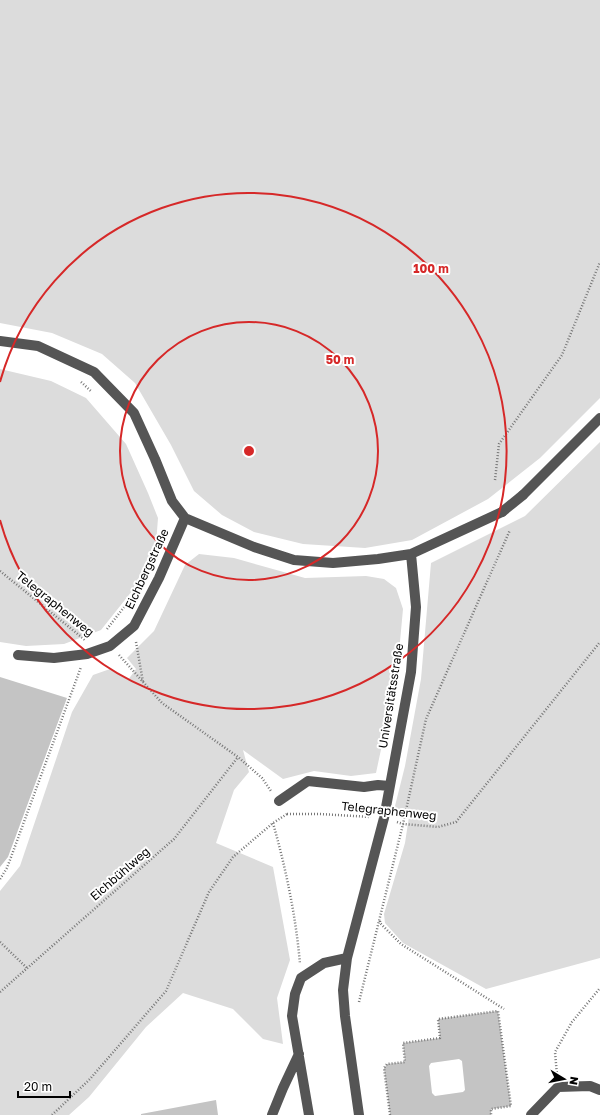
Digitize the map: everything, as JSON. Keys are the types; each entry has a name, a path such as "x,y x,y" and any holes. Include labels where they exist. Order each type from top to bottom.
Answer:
{"street":[{"path":"0,341 38,346 94,372 134,414 155,459 172,502 185,518 254,547 294,560 333,563 411,554 502,512 523,495 600,418"},
{"name":"Eichbergstraße","path":"18,655 54,658 87,654 110,646 134,626 159,578 185,518"},
{"name":"Universitätsstraße","path":"359,1115 343,990 347,958 384,818 411,672 416,607 411,554"},
{"path":"279,802 308,781 364,787 378,785 389,786"},
{"path":"309,1115 292,1016 295,994 302,978 324,963 347,958"},
{"path":"272,1115 282,1088 299,1054"},
{"path":"531,1115 558,1087 590,1086 600,1090"}],"path":[{"path":"496,480 499,444 562,355 600,262"},
{"path":"79,381 96,395"},
{"path":"357,1007 426,719 510,530"},
{"name":"Telegraphenweg","path":"0,571 98,650"},
{"path":"52,1115 90,1079 166,991 209,892 233,857 272,823 287,814 262,778 238,757 162,703 110,646 103,634 133,596"},
{"path":"134,626 143,683"},
{"name":"Telegraphenweg","path":"287,814 320,814 384,818 402,824 438,827 456,822 600,642"},
{"path":"0,878 7,868 87,654"},
{"name":"Eichbühlweg","path":"0,992 174,840 238,757"},
{"path":"272,823 281,853 297,936 302,978"},
{"path":"380,916 380,923 402,944 504,1009"},
{"path":"0,942 27,968"},
{"path":"558,1087 555,1052 572,1022 600,988"},
{"path":"390,1115 384,1068 387,1064 405,1062 403,1043 440,1038 438,1019 498,1011 511,1106 491,1109 492,1115"}],"shaded area":[{"path":"0,0 600,0 600,398 540,458 488,499 412,540 365,548 303,544 254,532 222,515 194,491 171,445 135,383 102,354 52,333 0,323"},
{"path":"0,369 51,381 86,398 126,444 158,518 156,544 132,591 101,630 64,644 26,646 0,642"},
{"path":"600,442 600,958 486,989 403,943 385,923 384,914 405,843 410,810 394,810 405,766 421,679 431,563 525,516"},
{"path":"199,554 234,558 305,578 366,576 384,579 396,588 403,609 397,674 376,773 351,776 314,771 283,779 243,750 249,772 234,790 216,843 273,867 290,960 277,998 283,1044 263,1039 233,1009 183,993 146,1027 89,1097 69,1115 0,1115 0,891 20,866 72,712 93,675 110,669 128,680 136,669 127,658 154,631 185,565"}],"building":[{"path":"0,677 67,698 8,857 0,867"},
{"path":"498,1011 511,1106 491,1109 491,1115 390,1115 384,1068 387,1064 405,1062 403,1043 440,1038 438,1019","holes":["459,1059 462,1061 465,1090 463,1092 435,1096 432,1093 429,1066 431,1063"]},
{"path":"216,1100 218,1115 141,1115 141,1114"}]}
